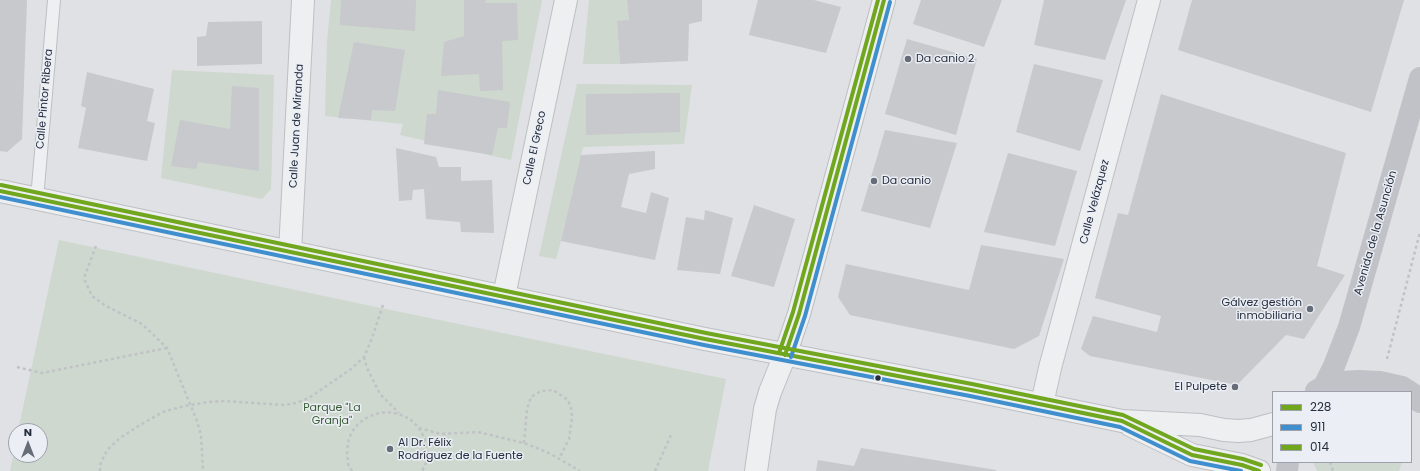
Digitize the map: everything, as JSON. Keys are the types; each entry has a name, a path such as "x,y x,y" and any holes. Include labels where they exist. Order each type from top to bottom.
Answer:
{"main road":[{"name":"Avenida de la Asunción","path":"1320,389 1334,366 1349,327 1420,78"},
{"path":"1320,389 1342,382 1358,381 1386,383 1402,387 1409,391"}],"street":[{"name":"Calle Juan de Miranda","path":"290,252 304,0"},
{"name":"Calle El Greco","path":"504,296 566,0"},
{"path":"756,471 765,409 770,392 786,355 799,314 884,0"},
{"name":"Calle Velázquez","path":"1042,404 1050,368 1149,0"},
{"path":"0,191 786,355 1042,404 1122,421 1200,425 1238,431 1251,430 1272,424"},
{"path":"1122,421 1192,455 1242,465 1258,471"}],"lane":[{"name":"Calle Pintor Ribera","path":"37,199 54,0"}],"path":[{"path":"1386,360 1420,232"},
{"path":"96,246 85,275 92,296 106,306 142,324 167,348 191,404 201,435 203,471"},
{"path":"100,471 100,465 108,450 120,438 163,412 191,404 208,402 224,401 284,405 296,403 309,398 350,370 364,357 383,305"},
{"path":"17,367 42,373 167,348"},
{"path":"364,357 367,368 380,394 399,414"},
{"path":"524,443 527,409 531,397 541,391 553,390 568,400 572,417 569,439 559,459"},
{"path":"352,471 348,464 347,451 349,438 355,427 364,419 375,414 387,412 399,414 410,419 419,428 425,439 427,451 426,463 422,471"},
{"path":"419,428 441,434 478,432 524,443 533,446 580,471"},
{"path":"655,471 671,435"}],"green space":[{"path":"331,0 542,0 511,160 400,135 403,124 325,116 327,42"},
{"path":"589,0 627,0 629,20 617,22 620,64 583,64"},
{"path":"172,70 274,75 271,189 262,199 161,178"},
{"path":"577,84 692,85 684,144 583,147 556,259 539,256"},
{"name":"Parque \"La Granja\"","path":"59,240 726,379 708,471 10,471 12,463 48,463 48,423 20,423"},
{"path":"1313,463 1402,463 1399,471 1317,471"}],"building":[{"path":"0,0 27,0 22,139 7,152 0,151"},
{"path":"341,0 416,0 415,31 340,25"},
{"path":"464,0 486,0 485,3 517,3 518,40 502,41 503,90 480,91 479,74 441,76 444,42 464,36"},
{"path":"627,0 702,0 702,21 689,24 688,61 620,64 617,21 629,20"},
{"path":"758,0 814,0 841,7 826,53 749,35"},
{"path":"921,0 1002,0 984,47 913,24"},
{"path":"1044,0 1126,0 1105,60 1034,45"},
{"path":"1192,0 1404,0 1371,112 1178,50"},
{"path":"262,21 262,64 197,66 197,37 206,36 208,22"},
{"path":"907,39 977,59 956,135 885,114"},
{"path":"354,42 405,50 395,111 372,110 371,120 338,118"},
{"path":"1034,64 1103,80 1080,151 1016,132"},
{"path":"87,72 154,89 147,121 155,123 147,161 78,148 86,108 81,106"},
{"path":"232,86 259,88 259,171 198,162 196,169 171,166 180,120 230,129"},
{"path":"438,90 510,102 507,128 498,128 492,155 424,144 427,114 436,114"},
{"path":"680,93 680,132 586,135 586,94"},
{"path":"1161,94 1346,153 1317,266 1345,275 1304,339 1286,335 1237,385 1090,356 1081,349 1093,316 1157,332 1161,316 1095,298 1118,213 1128,215"},
{"path":"885,130 957,143 930,228 861,211"},
{"path":"396,148 436,157 439,167 461,167 461,181 492,180 494,233 461,232 460,222 426,219 424,189 413,190 412,200 399,201"},
{"path":"655,151 655,169 629,174 621,207 646,213 651,192 669,198 655,260 561,241 581,155"},
{"path":"1008,153 1077,171 1055,246 984,232"},
{"path":"754,205 795,219 774,287 731,276"},
{"path":"705,210 733,218 720,274 677,270 686,217 704,220"},
{"path":"981,245 1064,259 1039,336 1014,349 850,315 838,297 846,264 969,290"},
{"path":"861,448 996,471 816,471 818,460 854,466"}],"transit line":[{"name":"014","path":"779,353 793,312 878,0"},
{"name":"228","path":"785,355 799,314 884,0"},
{"name":"911","path":"791,357 805,316 890,2"},
{"name":"014","path":"1,185 706,333 972,384 1123,415 1194,449 1243,459 1261,465"},
{"name":"228","path":"0,191 705,339 971,390 1122,421 1192,455 1242,465 1259,471"},
{"name":"911","path":"0,197 704,345 970,396 1120,427 1190,461 1241,471"}],"place":[{"name":"Da canio 2","path":"908,59"},
{"name":"Da canio","path":"874,181"},
{"name":"Gálvez gestión inmobiliaria","path":"1310,309"},
{"name":"El Pulpete","path":"1235,387"},
{"name":"Al Dr. Félix Rodríguez de la Fuente","path":"390,449"}]}
